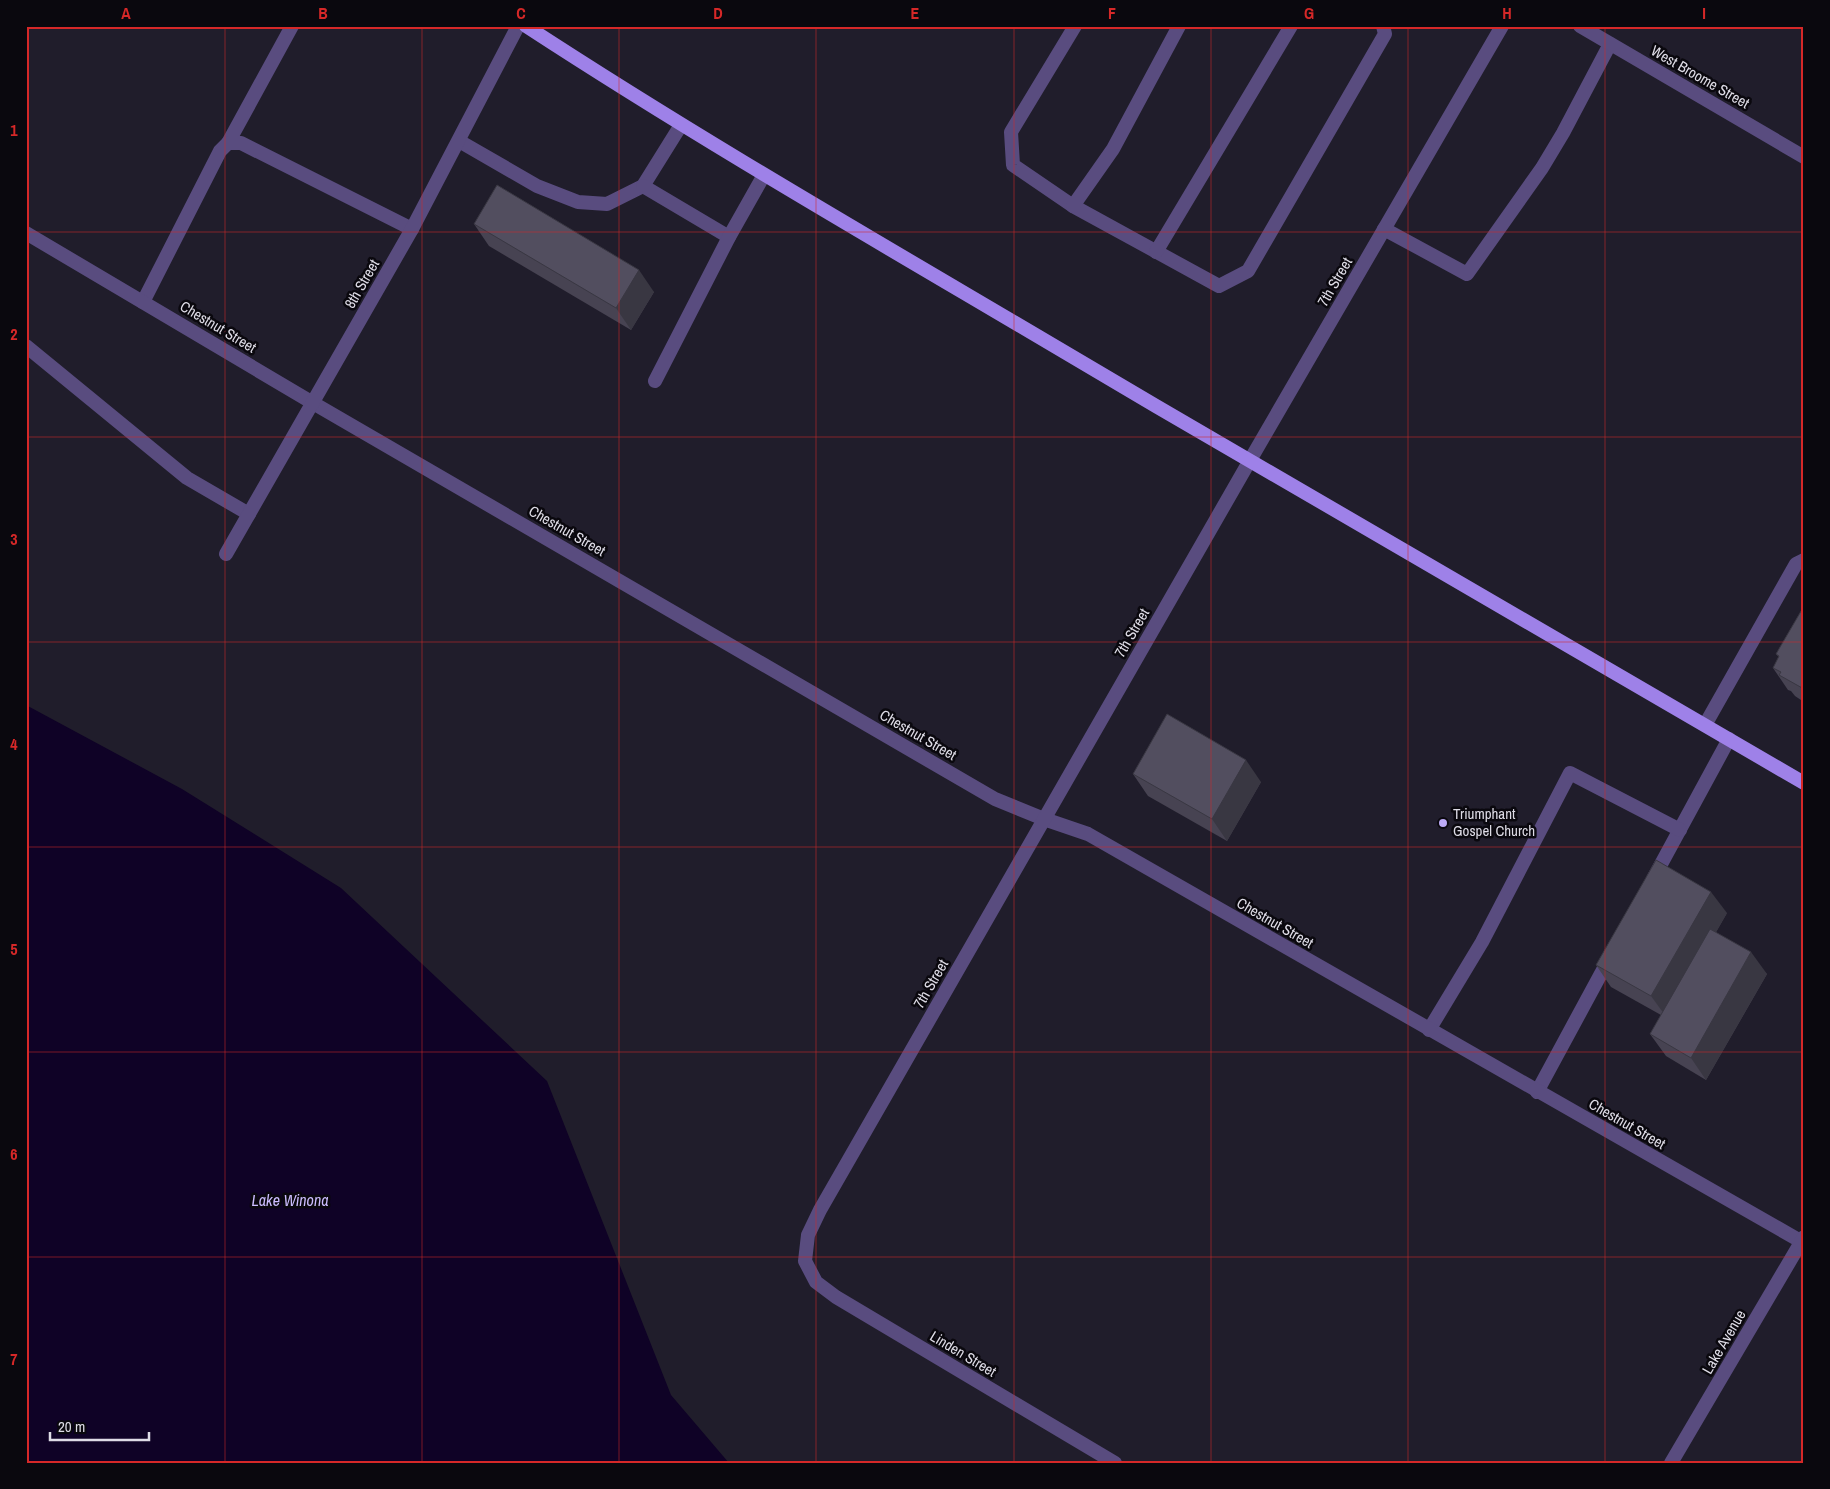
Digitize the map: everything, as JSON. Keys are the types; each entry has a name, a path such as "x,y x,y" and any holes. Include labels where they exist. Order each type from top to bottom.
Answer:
{"highway":[{"path":"526,26 681,125 1249,462 1804,783"}],"street":[{"path":"143,302 220,150 228,144 292,26"},
{"name":"8th Street","path":"226,554 412,229 518,26"},
{"path":"1075,26 1011,132 1013,164 1073,206 1219,286 1248,271 1385,34 1383,26"},
{"path":"1073,206 1113,149 1179,26"},
{"path":"1156,252 1291,26"},
{"name":"7th Street","path":"805,1261 808,1235 820,1210 1249,462 1502,26"},
{"name":"West Broome Street","path":"1580,26 1804,157"},
{"path":"1384,229 1467,274 1542,168 1563,133 1610,44"},
{"path":"458,141 538,186 578,202 607,204 643,186 681,125"},
{"path":"228,144 241,143 412,229"},
{"path":"655,381 729,236 764,174"},
{"path":"643,186 729,236"},
{"name":"Chestnut Street","path":"26,233 314,403 995,799 1088,834 1537,1092 1803,1241"},
{"path":"26,346 187,478 249,514"},
{"path":"1705,726 1796,564 1804,560"},
{"path":"1646,891 1729,739"},
{"path":"1429,1030 1482,942 1570,773 1680,830"},
{"path":"1537,1092 1618,943"},
{"name":"Lake Avenue","path":"1671,1463 1803,1241"},
{"name":"Linden Street","path":"805,1261 816,1282 836,1297 1115,1463"}],"water":[{"name":"Lake Winona","path":"26,705 182,789 341,888 547,1081 671,1395 729,1463 26,1463"}],"building":[{"path":"497,185 639,270 616,308 474,224"},
{"path":"1804,606 1804,689 1779,675 1781,672 1773,668 1779,656 1776,654"},
{"path":"1167,714 1246,760 1212,819 1133,774"},
{"path":"1656,860 1711,892 1651,996 1596,965"},
{"path":"1710,929 1751,952 1691,1058 1650,1034"}],"place":[{"name":"Triumphant Gospel Church","path":"1443,823"}]}
